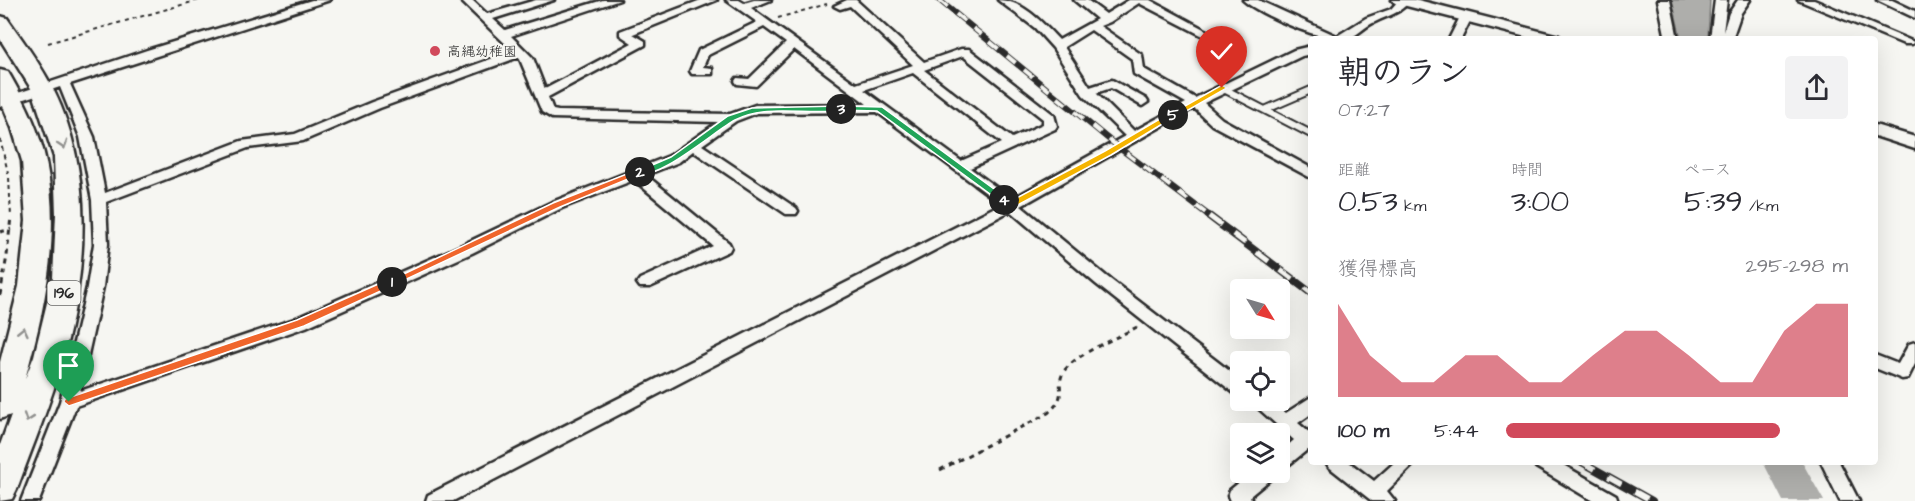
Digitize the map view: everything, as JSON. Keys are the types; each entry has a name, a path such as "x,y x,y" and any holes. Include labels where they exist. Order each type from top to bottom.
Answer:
{"highway":[{"name":"196","path":"0,22 53,86 66,156 69,214 67,278 49,356 0,489"},
{"name":"196","path":"0,407 15,368 32,290 39,224 35,164 26,133 4,93"}],"main road":[{"path":"1402,1 1541,36"},
{"path":"1878,131 1915,143"}],"street":[{"path":"4,93 53,86 150,53 324,0"},
{"path":"466,0 527,58 549,112 557,115 731,118"},
{"path":"485,18 548,0"},
{"path":"502,35 614,0"},
{"path":"541,96 641,44 624,33 711,0"},
{"path":"732,0 960,166 1230,380"},
{"path":"743,7 765,0"},
{"path":"1004,0 1040,26 1058,46 1087,92 1133,137"},
{"path":"1080,0 1106,20"},
{"path":"1058,46 1067,37 1120,14 1136,0"},
{"path":"1142,0 1207,34"},
{"path":"1250,0 1295,23 1329,36"},
{"path":"1664,0 1671,36"},
{"path":"1716,36 1720,0"},
{"path":"1727,36 1735,13 1744,0"},
{"path":"1804,0 1908,42"},
{"path":"1882,0 1915,15"},
{"path":"1342,36 1370,20 1395,11 1402,1"},
{"path":"837,4 852,2 918,67 1011,144"},
{"path":"1456,36 1466,17"},
{"path":"708,71 696,71 703,53 765,22"},
{"path":"1093,26 1138,58 1138,71 1196,103 1216,122 1308,172"},
{"path":"741,81 752,83 792,42"},
{"path":"99,200 246,144 298,138 376,105 522,52"},
{"path":"854,89 965,52 1049,118 1050,126 960,166"},
{"path":"435,501 1011,205 1222,88 1307,53"},
{"path":"1087,92 1112,84 1142,102"},
{"path":"30,501 69,402 95,287 101,244 99,200 87,137 53,86"},
{"path":"69,402 300,323 467,249 556,205 674,159 731,118 755,110 879,108"},
{"path":"693,145 791,211"},
{"path":"636,174 724,247 645,283"},
{"path":"1878,362 1902,373 1915,348"},
{"path":"1271,411 1286,423 1308,406"},
{"path":"1290,426 1308,441"},
{"path":"1290,455 1308,443"},
{"path":"1339,465 1380,496 1405,465"},
{"path":"1547,465 1608,501"},
{"path":"1832,465 1850,501"},
{"path":"1243,501 1237,496 1253,483"}],"lane":[{"path":"1222,88 1267,109 1308,132"},
{"path":"1267,109 1308,91"}],"path":[{"path":"48,43 199,0"},
{"path":"765,22 837,4"},
{"path":"0,139 10,180 11,229 0,295"},
{"path":"0,232 11,229"},
{"path":"940,470 1048,413 1059,404 1062,378 1072,363 1152,319"}],"shaded area":[{"path":"1672,0 1710,0 1708,36 1680,36"}],"waterway":[{"path":"1784,465 1804,501"}],"railway":[{"path":"939,0 1118,147 1211,217"},
{"path":"1209,216 1308,291"},
{"path":"1587,465 1652,501"}],"place":[{"name":"高縄幼稚園","path":"435,51"}],"route":[{"path":"69,402 300,323 467,249 556,205 674,159 731,118 755,110 879,108 1011,205 1222,88"}]}
